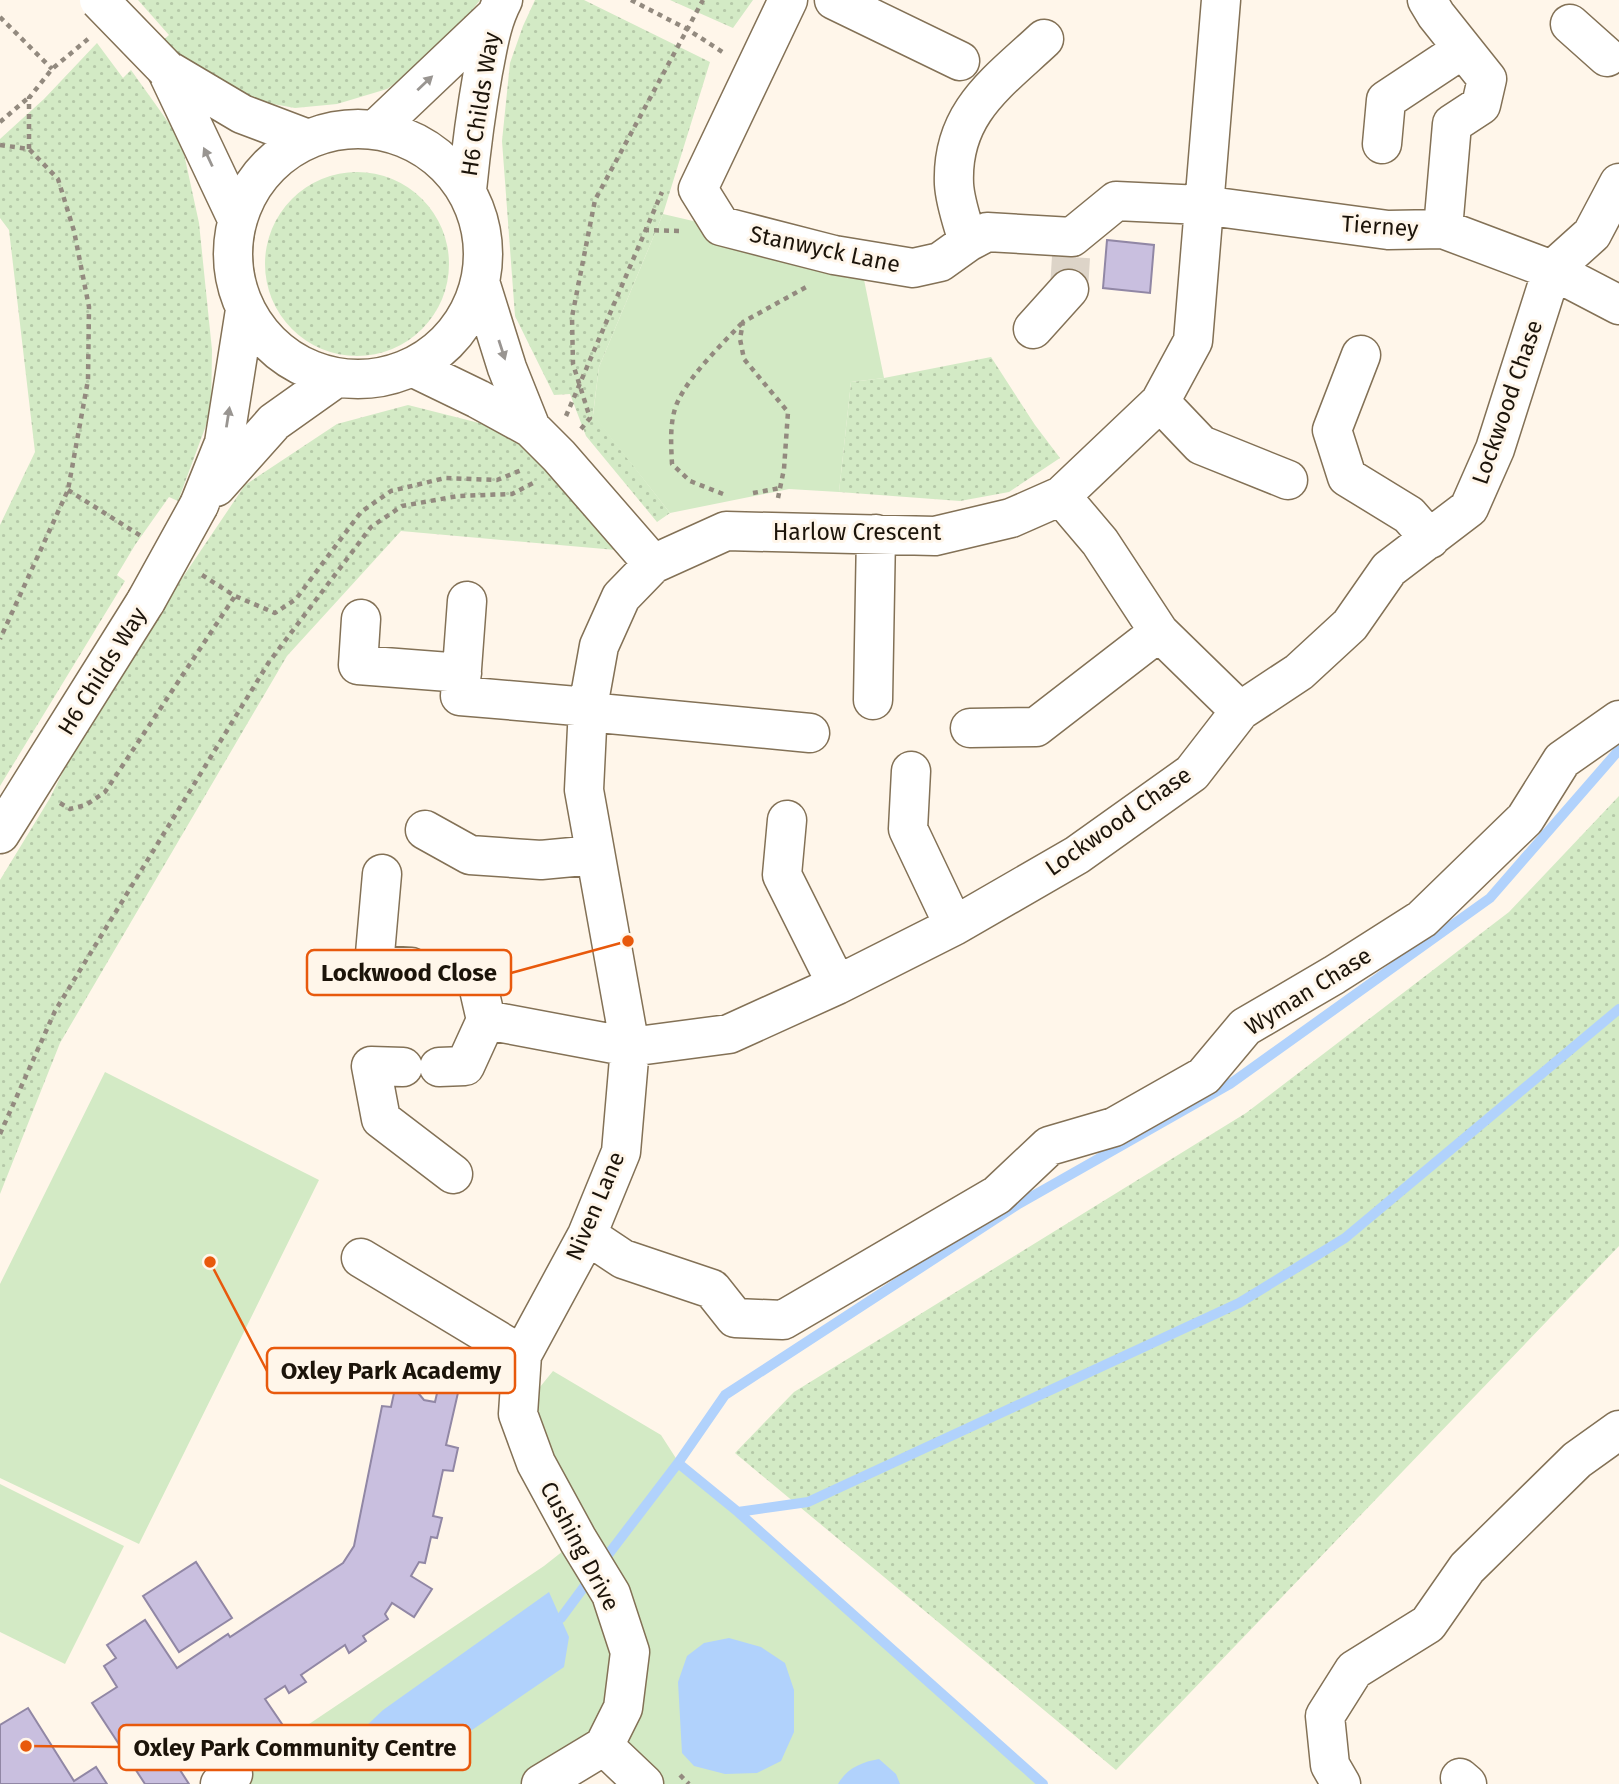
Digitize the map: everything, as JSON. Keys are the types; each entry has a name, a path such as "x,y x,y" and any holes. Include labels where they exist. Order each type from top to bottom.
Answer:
{"street":[{"name":"Stanwyck Lane","path":"788,0 698,189 721,226 834,255 913,268 940,262 986,232 1071,261"},
{"path":"834,0 960,61"},
{"name":"Harlow Crescent","path":"630,1046 584,790 588,710 599,646 621,597 653,564 726,531 935,536 1011,518 1061,496 1160,402 1193,341 1202,205 1221,0"},
{"path":"1427,0 1487,79 1481,105 1452,124 1443,229"},
{"name":"H6 Childs Way","path":"375,130 499,9"},
{"name":"H6 Childs Way","path":"467,190 475,119 499,9"},
{"path":"96,17 166,69 242,114 309,139"},
{"path":"1570,24 1607,57"},
{"path":"968,242 954,185 958,139 981,97 1044,39"},
{"path":"1382,144 1386,100 1463,49"},
{"path":"166,69 237,219"},
{"path":"341,129 375,130 412,140 443,161 467,190 480,220 485,253 481,285 467,319 443,347 414,368 376,379 335,379 299,365 268,342 245,310 235,281 232,250 237,219 253,186 277,158 309,139 341,129"},
{"path":"1619,183 1592,234 1552,270 1619,305"},
{"path":"1033,329 1071,261 1116,201 1202,205"},
{"name":"Tierney","path":"1202,205 1388,230 1443,229 1552,270"},
{"name":"Lockwood Chase","path":"486,1020 630,1046 729,1034 837,985 954,926 1077,855 1192,773 1240,711 1299,672 1350,625 1389,569 1469,508 1495,449 1552,270"},
{"path":"481,285 507,368 531,428"},
{"name":"H6 Childs Way","path":"0,834 146,601 200,505 224,443 245,310"},
{"path":"1361,355 1332,430 1347,477 1409,515 1430,538"},
{"path":"414,368 531,428 559,456 653,564"},
{"name":"H6 Childs Way","path":"200,505 274,422 335,379"},
{"path":"1160,402 1201,445 1288,480"},
{"path":"1061,496 1100,542 1158,632 1240,711"},
{"path":"873,700 876,534"},
{"path":"467,601 460,696 810,733"},
{"path":"361,619 358,665 462,673"},
{"path":"970,728 1036,727 1158,632"},
{"name":"Wyman Chase","path":"587,1235 623,1259 712,1289 735,1318 783,1320 997,1195 1049,1146 1114,1127 1204,1076 1245,1027 1422,919 1525,819 1562,760 1619,720"},
{"path":"911,771 908,829 954,926"},
{"path":"787,820 782,875 837,985"},
{"path":"425,830 470,855 541,860 594,855"},
{"path":"382,874 374,965 411,967"},
{"path":"448,970 475,972 486,1020 466,1066 371,1066 381,1119 453,1174"},
{"name":"Niven Lane","path":"522,1355 587,1235 621,1152 630,1046"},
{"path":"361,1258 522,1355"},
{"name":"Cushing Drive","path":"522,1355 518,1414 536,1463 611,1594 631,1652 623,1708 604,1746"},
{"path":"1341,1784 1330,1765 1325,1716 1354,1670 1428,1624 1467,1568 1577,1460 1619,1430"},
{"path":"541,1784 604,1746 644,1784"}],"path":[{"path":"0,1134 55,1011 269,662 371,527 401,506 458,496 512,494 539,480 590,418 573,364 572,317 594,200 703,0"},
{"path":"0,17 52,69"},
{"path":"0,122 29,98 96,17"},
{"path":"29,98 29,149"},
{"path":"0,145 29,149 58,179 74,231 89,307 88,380 68,490 0,639"},
{"path":"724,494 690,481 672,464 671,433 678,400 708,360 743,322 825,277 834,255"},
{"path":"743,322 740,339 744,359 788,412 784,469 772,532"},
{"path":"749,494 780,488"},
{"path":"50,798 70,809 86,805 105,792 235,596"}],"green space":[{"path":"138,0 480,0 463,22 423,63 387,89 337,104 295,108 251,100 160,43 169,35"},
{"path":"535,0 584,0 710,62 663,214 599,367 593,414 670,513 657,522 586,436 570,394 554,395 515,316 502,141 510,63"},
{"path":"670,0 753,0 733,28"},
{"path":"97,43 123,78 131,70 181,140 199,223 212,350 211,412 178,501 169,497 135,545 117,575 125,581 0,786 0,525 35,452 9,230 0,218 0,139 44,99"},
{"path":"357,172 392,179 422,199 442,229 449,264 442,299 422,329 392,349 357,356 322,349 292,329 272,299 265,264 272,229 292,199 322,179"},
{"path":"663,214 860,260 884,378 851,382 839,492 789,489 670,513 593,415 599,367"},
{"path":"991,357 1060,458 1009,492 960,501 839,492 851,382"},
{"path":"408,405 503,429 552,472 616,550 401,531 287,656 60,1043 0,1194 0,880 50,798 94,709 245,485 337,424"},
{"path":"1619,796 1619,1246 1116,1770 735,1453 794,1392 1246,1113 1509,912"},
{"path":"105,1072 319,1180 139,1544 0,1478 0,1284"},
{"path":"553,1371 661,1435 679,1463 738,1512 1043,1784 644,1784 604,1746 541,1784 220,1784 544,1566 577,1540 518,1414"},
{"path":"0,1484 124,1546 65,1664 0,1632"}],"water":[{"path":"549,1592 569,1637 564,1667 415,1769 385,1771 349,1760 352,1751 360,1742 362,1730 383,1710"},
{"path":"729,1638 761,1647 785,1663 794,1690 794,1732 781,1761 757,1773 725,1774 694,1766 682,1753 678,1682 687,1656 704,1643"},
{"path":"879,1759 896,1774 900,1784 838,1784 856,1767"}],"building":[{"path":"1107,240 1154,245 1150,293 1103,288"},
{"path":"399,1370 424,1400 435,1402 440,1380 460,1384 446,1445 458,1448 453,1471 443,1470 433,1516 442,1518 437,1538 431,1537 425,1563 419,1562 411,1576 432,1589 414,1617 392,1603 385,1614 388,1619 363,1636 366,1641 349,1653 345,1645 301,1675 306,1682 289,1693 285,1686 265,1699 282,1724 254,1743 243,1727 232,1735 245,1754 233,1762 214,1767 196,1739 171,1756 189,1784 145,1784 92,1703 117,1687 104,1666 116,1658 107,1645 145,1620 177,1668 228,1634 230,1637 343,1563 354,1546 382,1406 391,1407"},
{"path":"196,1562 232,1618 179,1652 143,1596"},
{"path":"28,1708 74,1781 96,1767 107,1784 0,1784 0,1725"}],"waterway":[{"path":"601,1564 678,1463 725,1395 1017,1205 1230,1084 1490,898 1619,750"},
{"path":"738,1512 808,1502 1239,1303 1345,1238 1619,1009"},
{"path":"678,1463 738,1512 1043,1784"},
{"path":"561,1618 592,1576"}],"tunnel":[{"path":"1069,289 1071,257"}],"place":[{"name":"Lockwood Close","path":"628,941"},
{"name":"Oxley Park Academy","path":"210,1262"},
{"name":"Oxley Park Community Centre","path":"26,1746"}]}
